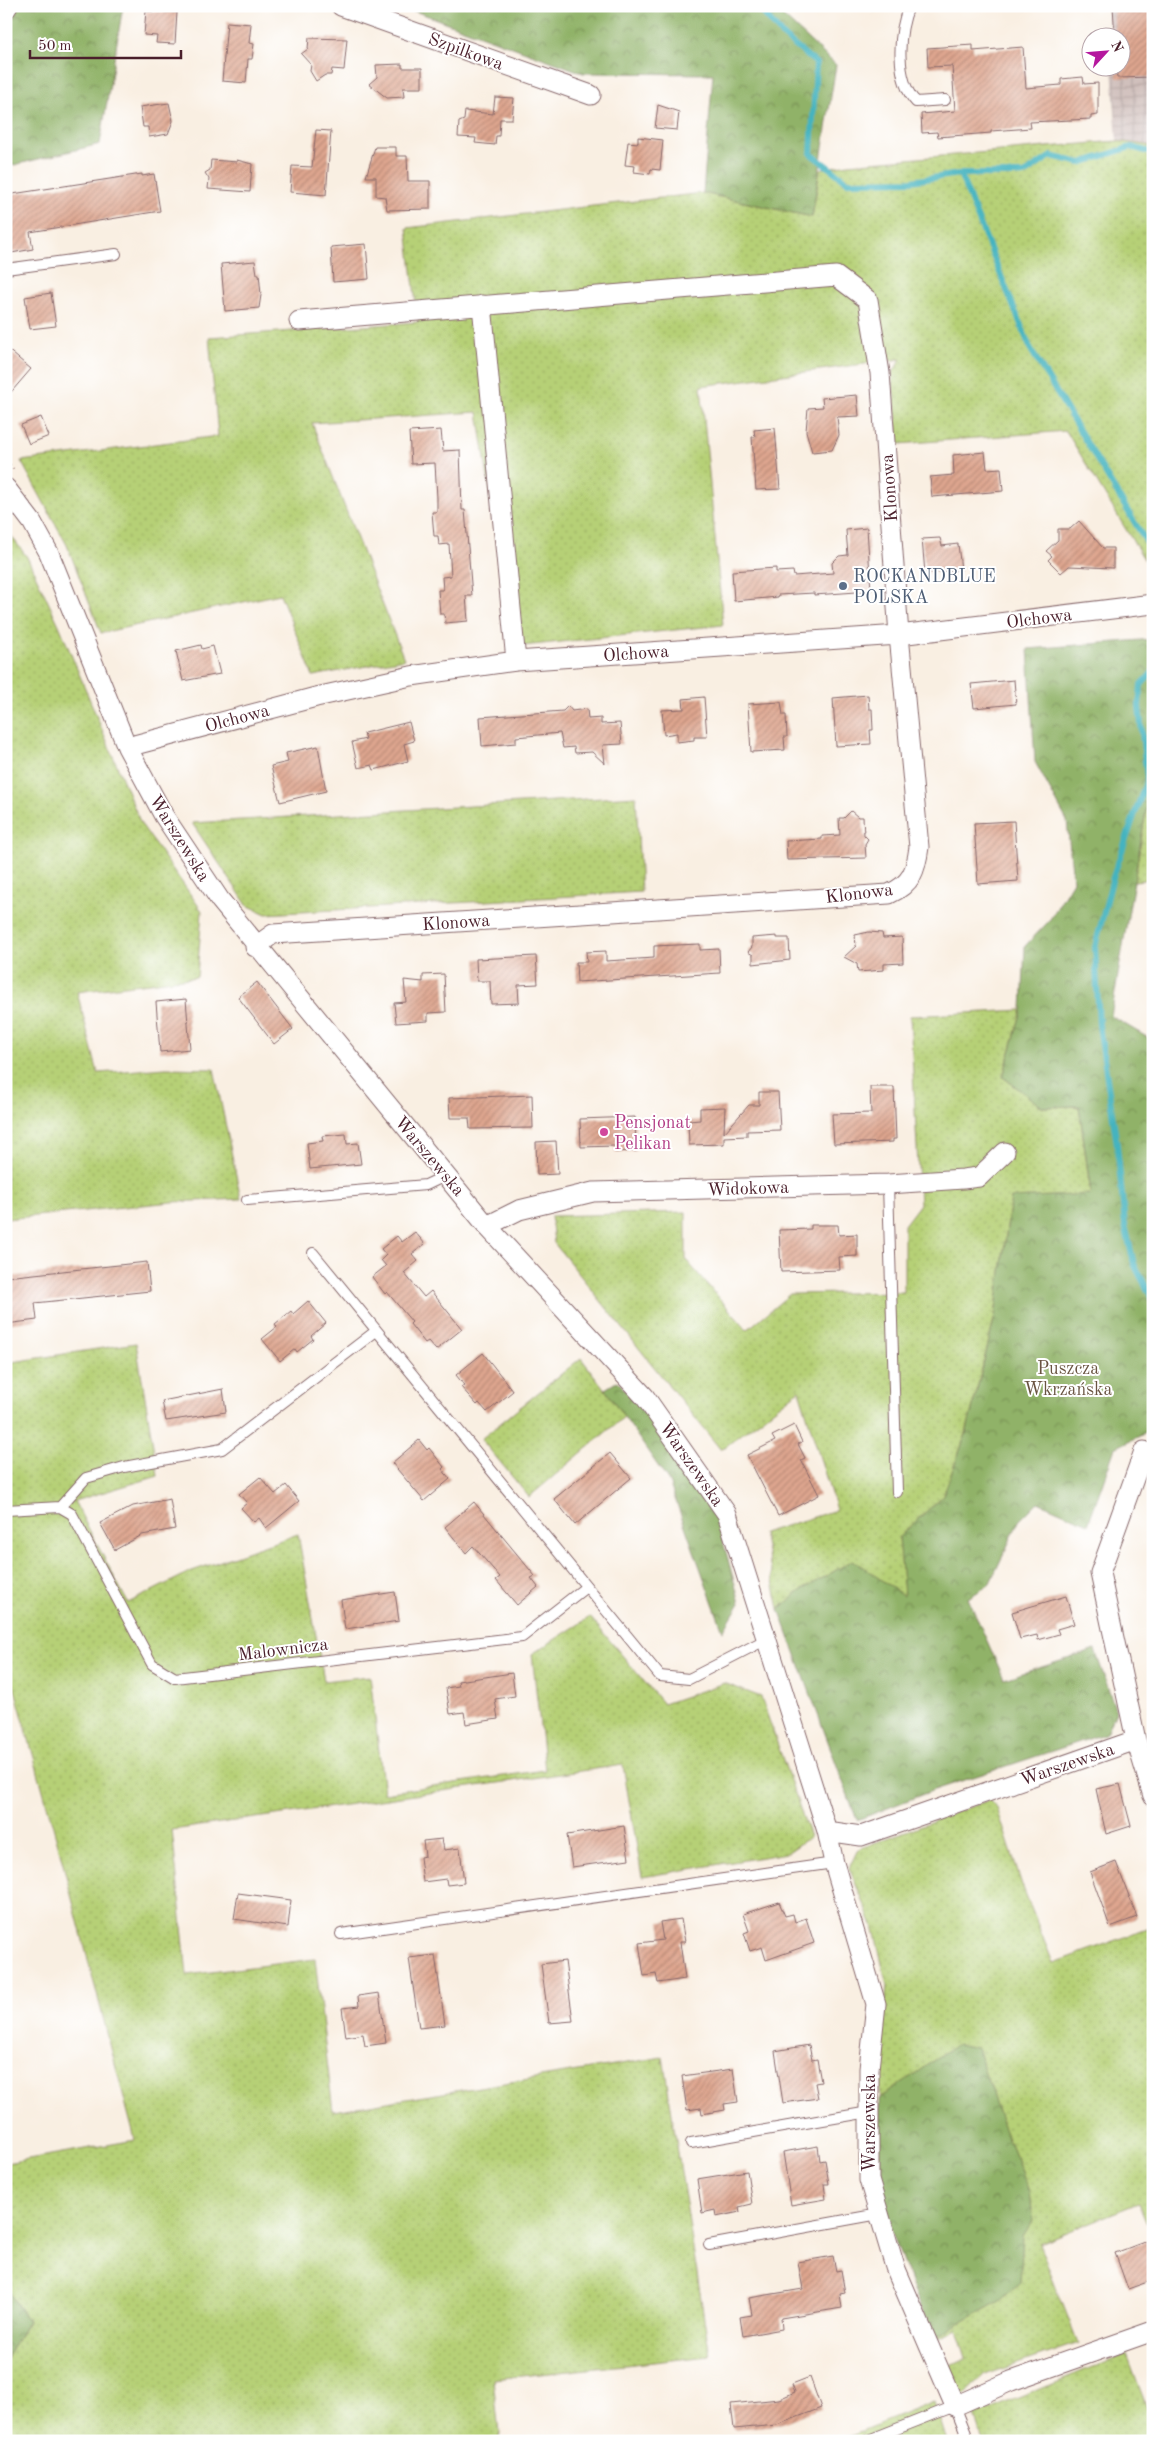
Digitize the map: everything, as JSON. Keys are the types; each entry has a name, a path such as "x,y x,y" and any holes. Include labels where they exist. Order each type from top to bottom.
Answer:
{"street":[{"name":"Szpilkowa","path":"342,6 591,95"},
{"name":"Klonowa","path":"256,946 273,934 889,894 901,889 911,880 917,865 919,847 899,635 880,373 868,300 836,276 482,305"},
{"path":"299,321 482,305 516,661"},
{"name":"Warszewska","path":"6,488 32,522 49,553 127,747 186,852 256,946 487,1226 645,1398 727,1514 827,1831 834,1863 876,2004 869,2069 869,2180 895,2267 955,2406"},
{"name":"Olchowa","path":"127,747 316,697 410,676 516,661 899,635 1153,604"},
{"name":"Widokowa","path":"487,1226 519,1210 593,1192 888,1184 978,1176 1004,1152"},
{"path":"1144,1451 1100,1573 1136,1740 1153,1796"},
{"name":"Warszewska","path":"827,1831 860,1836 1136,1740"},
{"path":"955,2406 1011,2380 1153,2331"}],"lane":[{"path":"909,6 901,27 903,81 905,87 916,102 946,100"},
{"path":"6,269 116,254"},
{"path":"247,1200 426,1185 447,1176"},
{"path":"888,1184 897,1492"},
{"path":"313,1253 660,1676 690,1679 767,1639"},
{"path":"6,1510 60,1507 86,1478 124,1467 222,1448 376,1331"},
{"name":"Malownicza","path":"60,1507 72,1514 152,1664 175,1678 522,1637 586,1586"},
{"path":"341,1934 834,1863"},
{"path":"691,2143 869,2112"},
{"path":"709,2244 879,2214"},
{"path":"866,2441 955,2406 969,2441"}],"shaded area":[{"path":"1107,6 1153,6 1153,146 1117,141 1113,78 1132,78 1132,28 1109,28"}],"green space":[{"path":"6,6 123,6 100,144 6,167"},
{"path":"401,6 772,6 836,65 812,217 703,193 713,74 583,73"},
{"path":"1117,141 1153,146 1153,574 1066,431 899,444 892,374 901,359 701,386 723,625 513,647 478,412 312,423 404,659 313,676 280,594 101,633 67,545 21,461 218,436 209,337 418,322 407,228 703,193 812,217 820,169 848,164"},
{"path":"6,529 27,557 59,625 141,824 202,911 197,977 77,992 98,1073 166,1068 214,1069 241,1199 172,1202 6,1219"},
{"name":"Puszcza Wkrzańska","path":"1153,639 1153,759 1149,793 1111,1016 1150,1039 1153,1038 1153,1433 1148,1432 1115,1448 1088,1524 1038,1502 1019,1521 989,1585 968,1598 1004,1679 1095,1650 1116,1711 1107,1733 934,1790 857,1820 779,1609 799,1592 853,1560 904,1596 899,1537 943,1496 966,1434 995,1316 1011,1198 1091,1194 1079,1106 1042,1107 1003,1077 1022,1010 1025,946 1049,921 1073,881 1067,821 1035,762 1028,649"},
{"path":"1151,759 1153,879 1134,881 1149,793"},
{"path":"636,796 641,892 266,914 247,905 192,823"},
{"path":"1022,1010 1003,1077 1042,1107 1079,1106 1091,1195 1011,1199 995,1316 966,1434 943,1496 899,1537 905,1597 799,1592 779,1609 763,1533 836,1510 799,1390 721,1450 554,1243 551,1216 686,1212 686,1260 747,1330 790,1294 904,1292 904,1225 920,1204 910,1016"},
{"path":"136,1343 158,1476 74,1501 128,1603 192,1571 298,1534 324,1681 370,1676 384,1793 545,1770 532,1654 590,1617 663,1704 724,1683 761,1697 810,1837 787,1853 642,1877 623,1765 172,1830 187,1975 315,1959 333,2111 663,2057 710,2356 493,2379 500,2441 7,2441 6,2358 28,2321 6,2288 6,2163 135,2140 57,1841 11,1675 6,1675 6,1363"},
{"path":"581,1358 625,1416 529,1497 481,1439"},
{"path":"618,1381 660,1432 717,1519 740,1603 723,1631 669,1482 605,1389"},
{"path":"989,1800 997,1808 1022,1885 1053,1963 1153,1927 1153,2238 1138,2203 1039,2243 1078,2343 985,2375 962,2396 947,2367 966,2358 957,2329 938,2338 892,2234 879,2174 881,2046 887,1986 873,1925 849,1868 858,1849"},
{"path":"957,2044 977,2048 1002,2124 1030,2191 1033,2220 1023,2236 1020,2282 1000,2301 933,2338 892,2234 879,2174 879,2099"},
{"path":"6,2288 28,2321 6,2358"},
{"path":"1127,2354 1153,2424 1153,2441 983,2441 974,2416"},
{"path":"934,2402 947,2441 836,2441"}],"building":[{"path":"1113,6 1153,6 1153,77 1132,78 1132,28 1114,28"},
{"path":"146,11 177,12 175,44 156,43 157,36 144,35"},
{"path":"227,22 251,24 249,43 254,44 252,59 248,59 246,83 222,81"},
{"path":"309,38 347,39 344,70 332,69 331,75 325,75 316,81 310,71 311,65 301,54 308,49"},
{"path":"973,45 973,51 1023,47 1026,88 1061,85 1061,79 1082,77 1084,84 1098,83 1098,115 1091,116 1091,119 1030,122 1031,128 991,131 991,133 938,137 937,132 922,133 921,114 955,111 952,66 928,67 927,48"},
{"path":"402,64 402,68 422,68 422,88 403,88 404,97 387,98 369,84 377,77 376,65"},
{"path":"495,97 514,98 512,119 500,119 499,136 496,136 495,145 475,143 476,138 458,137 459,122 464,120 465,111 493,114"},
{"path":"169,103 173,121 168,134 149,137 148,127 143,127 140,107"},
{"path":"658,105 679,112 677,130 655,128"},
{"path":"316,130 331,131 326,195 290,192 292,166 312,167"},
{"path":"638,137 663,140 660,170 651,169 650,174 634,172 635,166 625,165 628,142 638,143"},
{"path":"375,147 396,147 396,156 407,156 408,181 430,181 430,209 387,210 385,197 376,196 376,177 366,177"},
{"path":"211,160 237,162 237,160 252,164 250,192 208,189 209,179 205,173 210,170"},
{"path":"142,174 142,176 154,174 160,211 30,232 33,249 6,254 6,195"},
{"path":"366,244 369,279 333,282 331,247"},
{"path":"255,261 257,274 259,274 261,295 259,308 225,311 221,264"},
{"path":"51,293 56,326 30,329 25,297"},
{"path":"6,348 31,369 6,398"},
{"path":"857,395 859,416 837,417 839,435 832,450 812,452 806,431 808,408 823,407 822,398"},
{"path":"41,417 49,436 29,444 21,425"},
{"path":"775,428 780,489 756,490 752,437 755,437 754,430"},
{"path":"441,430 443,451 460,450 462,510 465,510 472,596 466,596 468,621 445,623 444,614 440,614 438,590 443,590 442,577 451,576 449,544 439,545 438,536 434,536 432,512 437,512 435,463 411,464 409,432"},
{"path":"985,452 987,469 1001,468 1003,491 932,497 930,477 954,475 953,455"},
{"path":"1079,521 1103,548 1113,548 1113,568 1069,566 1061,573 1048,560 1052,556 1046,551 1058,540 1058,529 1070,529"},
{"path":"867,528 871,591 814,595 814,593 778,595 778,597 734,601 732,571 776,568 776,572 793,571 794,576 833,573 832,563 839,556 848,555 846,530"},
{"path":"940,538 942,546 958,544 961,570 925,573 922,539"},
{"path":"201,645 202,649 213,646 220,674 183,681 176,651"},
{"path":"1014,680 1016,704 974,708 971,684"},
{"path":"868,695 869,709 872,709 873,730 870,730 871,744 836,746 833,698"},
{"path":"704,697 707,737 694,737 694,740 677,742 677,733 664,735 662,710 684,709 683,699"},
{"path":"781,702 783,715 786,715 787,737 784,737 785,750 751,752 748,704"},
{"path":"568,706 572,711 587,709 588,719 601,718 601,724 620,723 622,744 603,745 605,764 592,752 575,753 574,747 563,748 560,733 516,737 516,743 482,746 480,717 563,711"},
{"path":"409,722 414,741 404,744 408,761 374,770 372,765 358,768 352,742 366,739 364,733"},
{"path":"318,746 326,791 280,802 271,766 288,762 286,753"},
{"path":"851,811 858,817 863,817 864,835 868,839 865,844 866,858 787,860 786,841 822,839 822,836 840,835 839,818 844,818"},
{"path":"1014,821 1018,881 978,884 974,823"},
{"path":"869,932 882,933 883,938 902,937 903,963 884,964 884,970 858,972 857,964 844,957 856,946 855,935"},
{"path":"777,936 777,938 789,938 790,960 753,964 753,955 748,952 752,947 752,938"},
{"path":"700,944 700,950 719,949 720,973 577,982 576,962 587,962 586,952 606,951 606,961 654,958 654,946"},
{"path":"536,956 538,984 518,985 519,1003 491,1004 490,981 477,981 476,959"},
{"path":"444,974 446,1012 428,1013 428,1021 396,1023 394,1003 406,1002 404,980 423,982 423,975"},
{"path":"257,982 293,1029 274,1044 238,997"},
{"path":"186,999 190,1049 160,1052 156,1002"},
{"path":"870,1087 894,1087 896,1139 893,1139 893,1142 834,1144 832,1114 871,1113"},
{"path":"759,1092 778,1092 780,1130 747,1131 747,1136 724,1137 724,1144 689,1145 688,1121 700,1120 700,1108 725,1107 724,1133 749,1105 759,1105"},
{"path":"532,1095 533,1128 470,1129 469,1118 450,1118 449,1098"},
{"path":"635,1117 636,1151 615,1152 615,1146 581,1147 580,1119"},
{"path":"346,1134 347,1144 358,1143 361,1164 310,1169 307,1143 323,1141 322,1136"},
{"path":"556,1141 558,1174 537,1175 536,1142"},
{"path":"811,1225 838,1225 839,1235 857,1234 857,1256 839,1257 840,1270 781,1272 779,1230 811,1229"},
{"path":"415,1232 425,1244 412,1254 418,1261 404,1273 424,1297 431,1291 462,1329 436,1350 428,1341 425,1343 410,1324 412,1322 387,1292 385,1294 372,1277 386,1266 381,1260 386,1255 381,1249 397,1236 402,1242"},
{"path":"147,1262 150,1291 35,1303 37,1320 6,1324 6,1277"},
{"path":"308,1301 326,1323 311,1336 313,1339 297,1352 295,1349 280,1361 262,1339 277,1327 275,1324 291,1311 293,1314"},
{"path":"483,1353 513,1391 487,1412 479,1403 477,1405 461,1387 464,1385 456,1375"},
{"path":"223,1389 226,1412 166,1421 162,1401"},
{"path":"794,1425 802,1442 798,1444 805,1458 801,1460 819,1495 778,1516 747,1455 775,1441 772,1436"},
{"path":"419,1440 427,1450 429,1448 444,1467 442,1469 450,1479 424,1501 392,1463"},
{"path":"610,1453 631,1478 575,1525 554,1499"},
{"path":"260,1477 275,1494 286,1485 299,1501 266,1528 259,1518 254,1522 241,1508 247,1503 239,1494"},
{"path":"170,1499 175,1529 142,1535 115,1550 100,1523 133,1506"},
{"path":"474,1502 535,1576 531,1578 538,1587 517,1605 496,1580 500,1577 473,1546 466,1553 445,1527"},
{"path":"395,1592 399,1621 345,1629 341,1600"},
{"path":"1066,1596 1074,1624 1057,1629 1059,1634 1038,1640 1037,1635 1020,1639 1012,1612"},
{"path":"512,1673 515,1696 495,1699 498,1719 466,1724 464,1712 450,1714 446,1688 459,1686 458,1681"},
{"path":"1120,1784 1131,1826 1106,1834 1096,1789"},
{"path":"624,1826 629,1859 572,1867 567,1835"},
{"path":"442,1839 444,1850 460,1848 464,1883 447,1885 446,1879 423,1882 420,1857 425,1856 423,1841"},
{"path":"1116,1862 1137,1917 1110,1927 1090,1872"},
{"path":"238,1893 291,1900 288,1927 234,1919"},
{"path":"779,1902 785,1916 793,1914 795,1922 806,1918 814,1943 766,1960 762,1947 750,1951 744,1933 749,1931 743,1914"},
{"path":"681,1919 685,1942 680,1942 685,1979 658,1983 656,1974 644,1976 639,1943 663,1940 660,1922"},
{"path":"435,1955 445,2025 419,2028 409,1958"},
{"path":"565,1961 573,2021 549,2023 541,1964"},
{"path":"379,1993 386,2043 365,2046 363,2034 346,2037 342,2008 359,2006 358,1996"},
{"path":"809,2045 812,2060 817,2059 821,2082 815,2083 818,2098 783,2103 775,2051"},
{"path":"733,2069 738,2102 724,2104 725,2110 702,2114 701,2108 687,2110 682,2076"},
{"path":"818,2146 820,2161 825,2160 829,2184 824,2184 826,2199 791,2205 783,2152"},
{"path":"747,2171 752,2204 739,2207 740,2212 716,2217 715,2210 702,2213 697,2179"},
{"path":"1147,2241 1153,2257 1153,2280 1128,2289 1115,2253"},
{"path":"833,2256 836,2271 841,2270 845,2293 840,2294 842,2308 781,2318 782,2329 743,2336 740,2317 752,2315 749,2298 803,2289 798,2262"},
{"path":"810,2377 821,2408 777,2425 734,2429 731,2404 779,2399 795,2392 792,2384"}],"waterway":[{"path":"757,6 784,37 816,63 811,154 848,182 911,181 960,174 1024,174 1051,156 1081,163 1131,147 1153,153"},
{"path":"960,174 1031,350 1153,553"},
{"path":"1153,672 1141,685 1139,706 1147,779 1113,877 1095,947 1099,1025 1117,1145 1125,1225 1134,1264 1153,1300"}],"place":[{"name":"ROCKANDBLUE POLSKA","path":"843,586"},
{"name":"Pensjonat Pelikan","path":"604,1132"}]}
